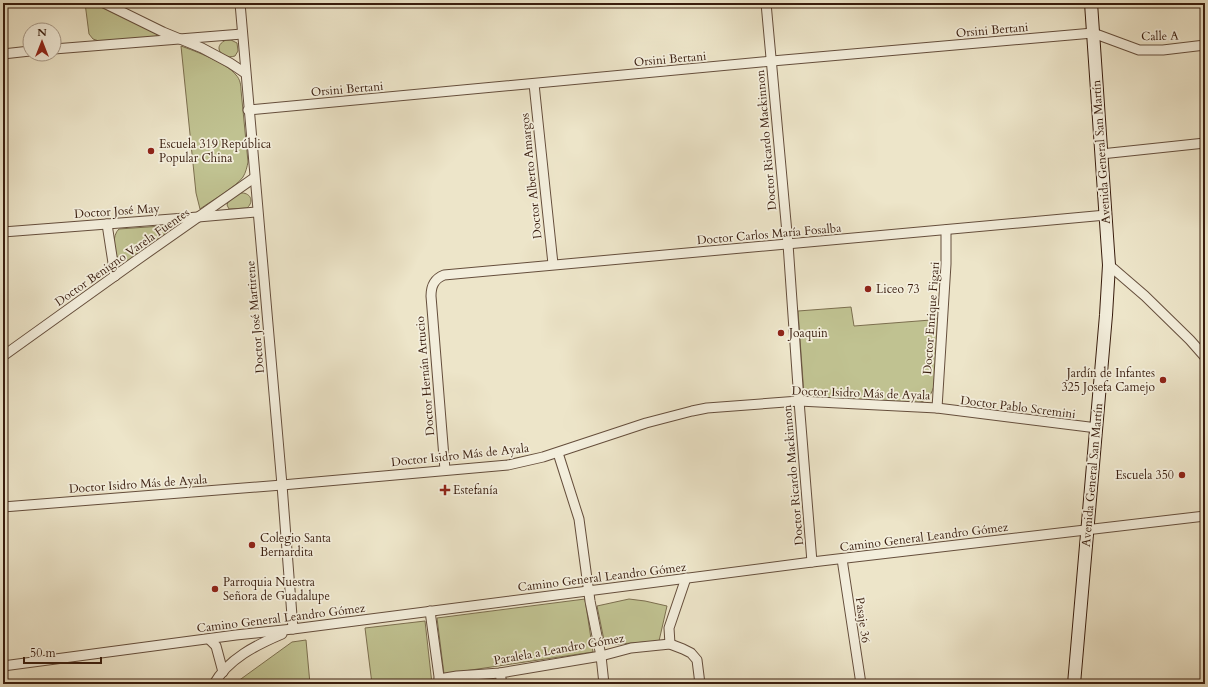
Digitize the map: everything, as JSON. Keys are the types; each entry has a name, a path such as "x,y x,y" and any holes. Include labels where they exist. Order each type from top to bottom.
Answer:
{"main road":[{"name":"Avenida General San Martín","path":"1074,684 1097,428 1109,265 1091,3"}],"street":[{"path":"104,3 179,39 202,48 230,62 245,73"},
{"name":"Doctor José Martirene","path":"240,3 293,629"},
{"name":"Doctor Ricardo Mackinnon","path":"766,3 788,244 812,562"},
{"name":"Orsini Bertani","path":"248,110 772,61 1093,33"},
{"name":"Calle A","path":"1093,33 1139,50 1163,50 1205,45"},
{"path":"62,48 242,34"},
{"path":"3,54 22,52"},
{"name":"Doctor Alberto Amargos","path":"534,84 553,264"},
{"path":"1101,154 1205,143"},
{"name":"Doctor Benigno Varela Fuentes","path":"3,356 254,178"},
{"name":"Doctor José May","path":"3,232 257,212"},
{"name":"Doctor Carlos María Fosalba","path":"435,280 444,274 1106,215"},
{"path":"107,224 115,276"},
{"name":"Doctor Enrique Figari","path":"937,408 946,264 946,230"},
{"path":"1109,265 1145,296 1190,340 1205,357"},
{"name":"Doctor Hernán Artucio","path":"435,280 431,291 431,296 445,470"},
{"name":"Doctor Isidro Más de Ayala","path":"3,507 508,465 558,453 646,423 707,408 799,401 937,408"},
{"name":"Doctor Pablo Scremini","path":"937,408 1097,428"},
{"path":"558,453 579,519 589,591 601,656 604,684"},
{"name":"Camino General Leandro Gómez","path":"3,666 812,562 1205,516"},
{"name":"Pasaje 36","path":"842,559 861,684"},
{"path":"670,644 669,628 686,578"},
{"path":"430,611 440,682"},
{"path":"214,684 217,678 243,654 266,640 293,629"},
{"path":"209,639 216,646 223,672"},
{"name":"Paralela a Leandro Gómez","path":"440,682 457,676 500,673 601,656 631,648 670,644 683,648 697,660 700,684"},
{"path":"500,673 502,684"}],"green space":[{"path":"85,3 96,3 157,34 157,37 99,41 93,39 89,34"},
{"path":"226,40 231,40 237,43 238,51 235,56 226,56 220,52 219,46"},
{"path":"181,46 226,66 237,77 241,86 248,162 246,171 240,181 200,209 196,193"},
{"path":"240,193 249,195 251,203 247,208 229,209 227,205 228,202"},
{"path":"164,227 165,231 165,235 163,237 128,262 118,258 115,252 114,239 119,229"},
{"path":"851,307 854,326 931,320 938,318 934,386 929,397 912,404 804,395 798,311"},
{"path":"585,599 593,652 444,674 437,618"},
{"path":"629,599 667,606 659,641 605,645 597,606"},
{"path":"425,621 432,684 372,684 365,628"},
{"path":"306,640 310,684 234,684 292,642"}],"place":[{"name":"Escuela 319 República Popular China","path":"151,151"},
{"name":"Liceo 73","path":"868,289"},
{"name":"Joaquin","path":"781,333"},
{"name":"Jardín de Infantes 325 Josefa Camejo","path":"1163,380"},
{"name":"Escuela 350","path":"1182,475"},
{"name":"Estefanía","path":"445,490"},
{"name":"Colegio Santa Bernardita","path":"252,545"},
{"name":"Parroquia Nuestra Señora de Guadalupe","path":"215,589"}]}
